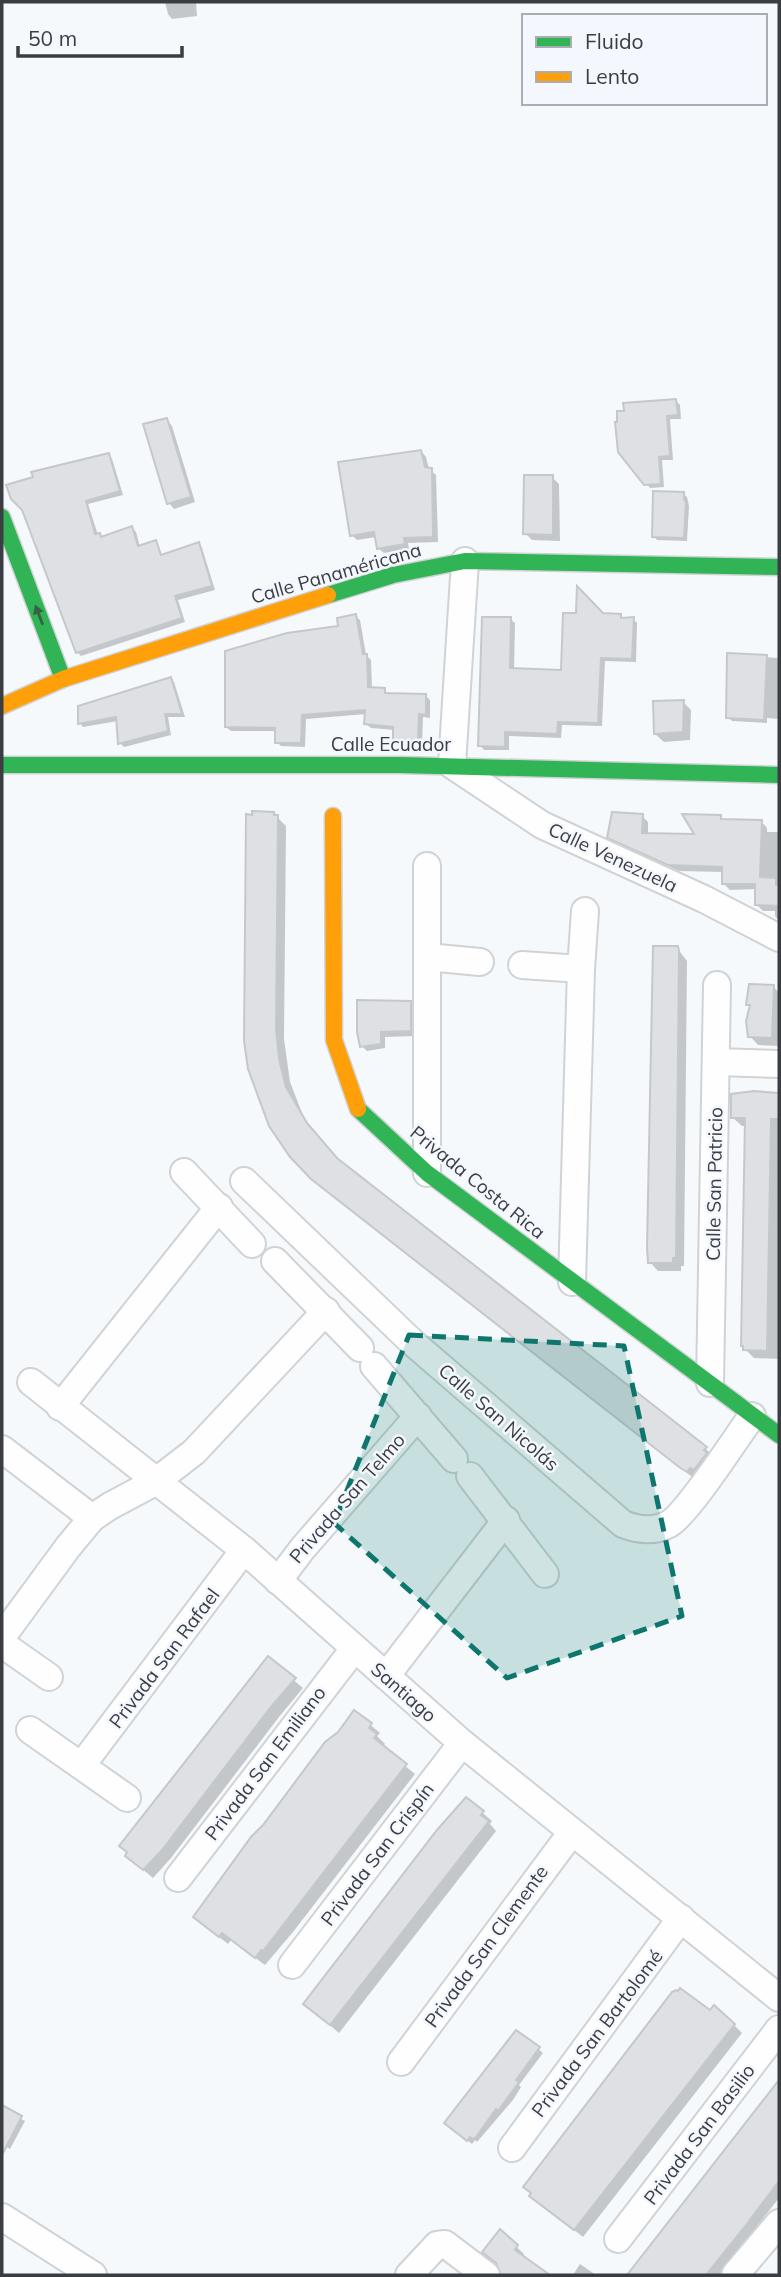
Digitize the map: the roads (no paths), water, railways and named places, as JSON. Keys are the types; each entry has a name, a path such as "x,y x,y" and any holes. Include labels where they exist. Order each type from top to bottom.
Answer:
{"street":[{"path":"2,517 62,678"},
{"path":"452,765 465,561"},
{"name":"Calle Panaméricana","path":"2,706 39,681 62,678 393,575 465,561 779,567"},
{"name":"Calle Ecuador","path":"2,765 452,765 779,775"},
{"name":"Calle Venezuela","path":"452,765 542,825 704,899 779,938"},
{"name":"Privada Costa Rica","path":"332,816 334,1040 358,1109 427,1173 779,1435"},
{"path":"427,1173 428,866"},
{"path":"572,1282 585,911"},
{"path":"427,957 480,962"},
{"path":"522,965 581,969"},
{"name":"Calle San Patricio","path":"710,1383 717,985"},
{"path":"716,1062 779,1063"},
{"path":"184,1172 252,1244"},
{"name":"Calle San Nicolás","path":"244,1181 412,1342 623,1524 650,1530 670,1523 685,1507 752,1416"},
{"path":"60,1407 219,1207"},
{"path":"275,1261 326,1311 462,1467 506,1520 545,1574"},
{"path":"2,1637 92,1518 155,1482 194,1452 326,1311"},
{"name":"Santiago","path":"31,1382 244,1550 462,1743 779,1998"},
{"name":"Privada San Telmo","path":"278,1581 303,1548 418,1416"},
{"path":"2,1448 92,1518"},
{"path":"386,1676 506,1520"},
{"name":"Privada San Rafael","path":"82,1765 244,1550"},
{"path":"2,1644 49,1677"},
{"name":"Privada San Emiliano","path":"178,1878 354,1649"},
{"path":"30,1730 127,1798"},
{"name":"Privada San Crispín","path":"292,1965 462,1743"},
{"name":"Privada San Clemente","path":"401,2062 572,1832"},
{"name":"Privada San Bartolomé","path":"512,2148 681,1917"},
{"name":"Privada San Basilio","path":"618,2239 779,2029"},
{"path":"2,2217 93,2275"},
{"path":"735,2275 779,2223"},
{"path":"410,2275 437,2245 445,2244 486,2275"}]}
